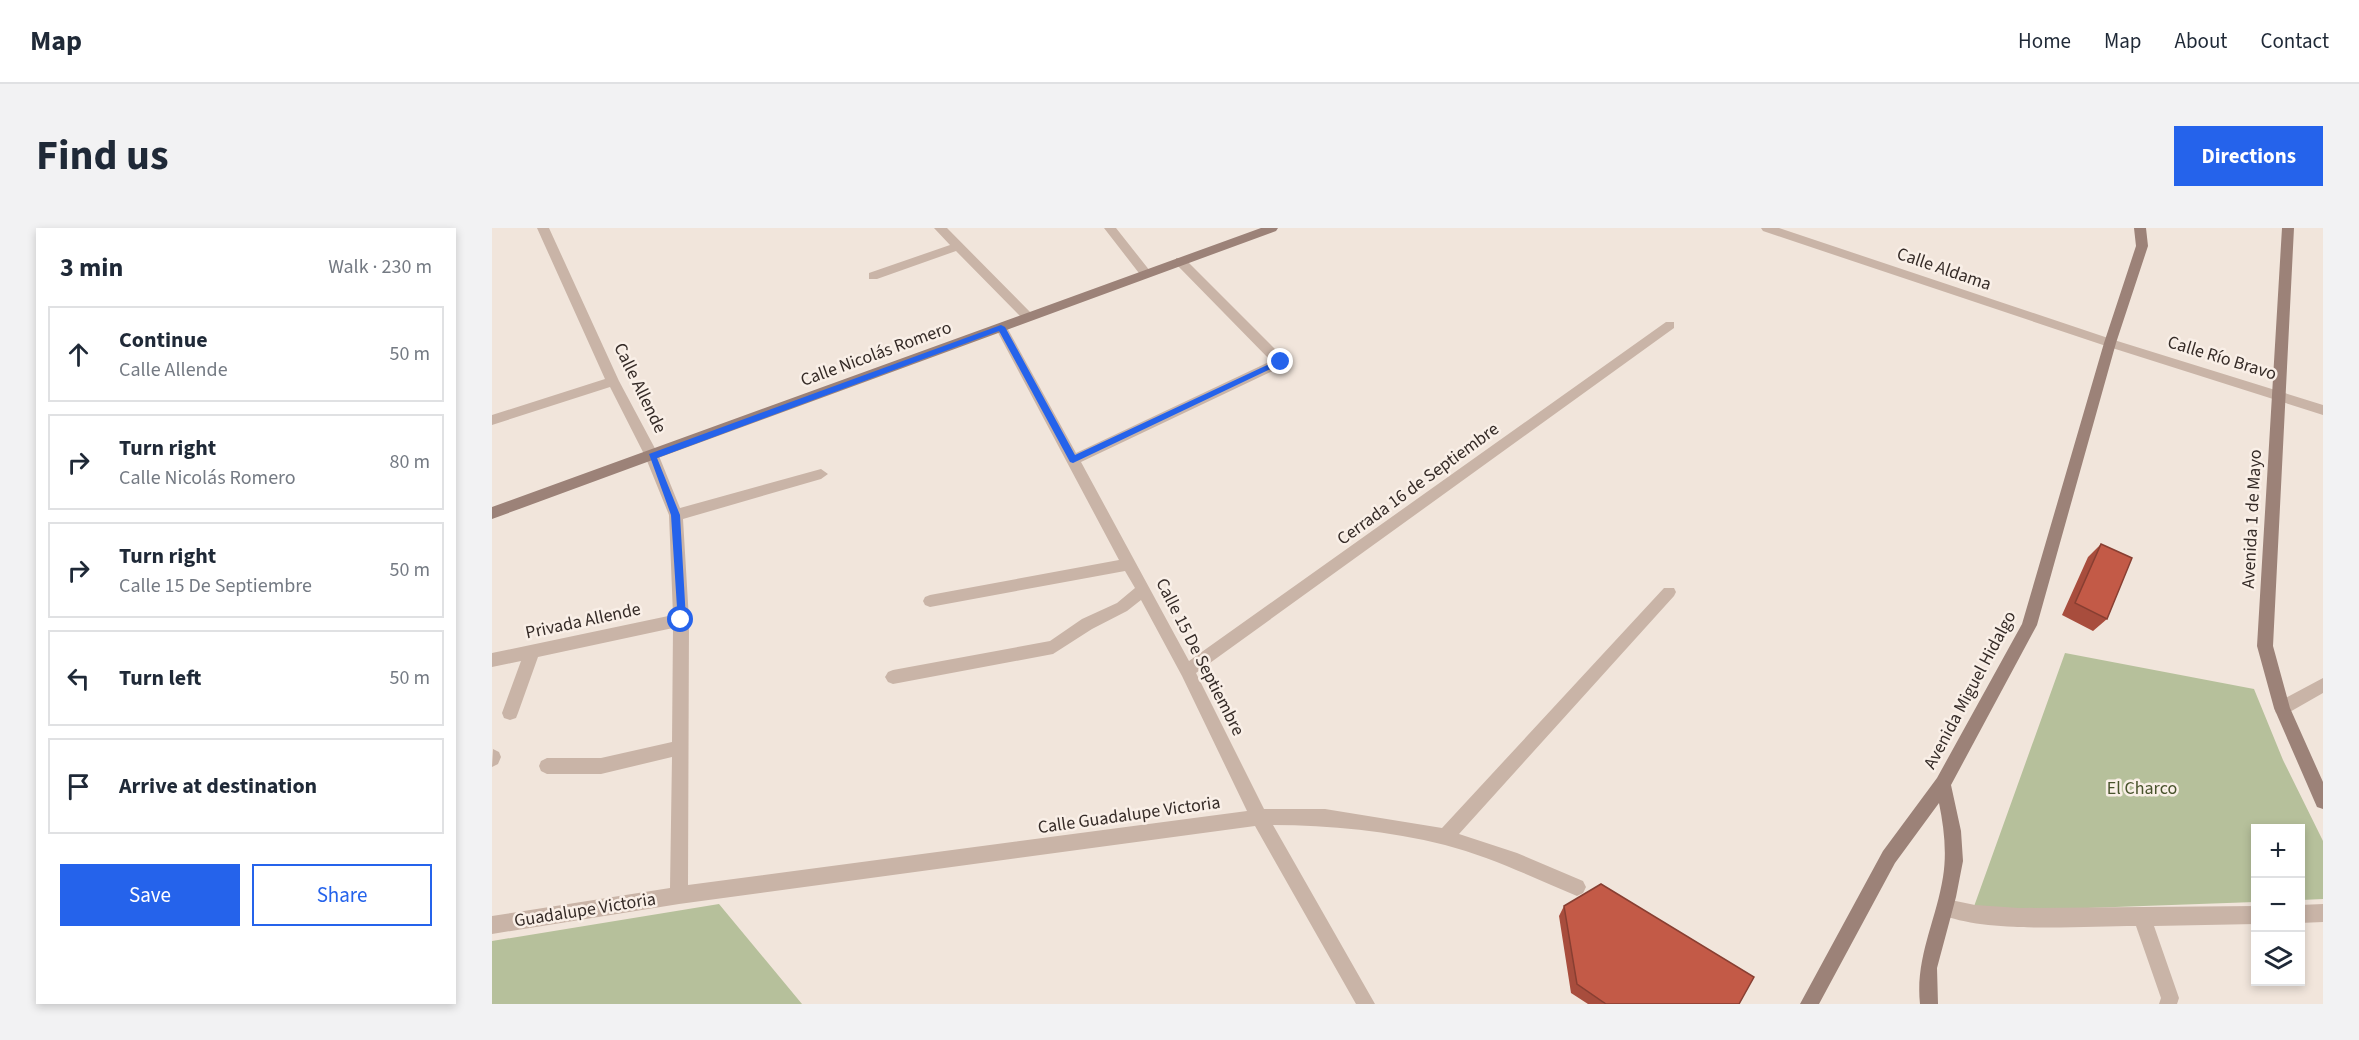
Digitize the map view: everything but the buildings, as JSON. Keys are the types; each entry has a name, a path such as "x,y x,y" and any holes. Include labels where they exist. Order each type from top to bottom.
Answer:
{"main road":[{"name":"Calle Nicolás Romero","path":"492,513 1272,228"},
{"name":"Avenida Miguel Hidalgo","path":"1809,1004 1889,857 1943,784 2029,625 2110,344 2142,246 2140,228"},
{"name":"Avenida 1 de Mayo","path":"2288,228 2265,646 2282,708 2323,801"},
{"path":"1929,1004 1927,969 1946,908 1954,862 1954,835 1943,784"}],"street":[{"name":"Calle Allende","path":"543,228 613,381 652,456 676,515 681,620 679,895"},
{"path":"940,228 1028,317"},
{"path":"1110,228 1146,274"},
{"name":"Calle Aldama","path":"1767,228 2110,344"},
{"path":"873,276 958,246"},
{"path":"1073,460 1281,362 1180,261"},
{"name":"Cerrada 16 de Septiembre","path":"1187,671 1670,325"},
{"name":"Calle 15 De Septiembre","path":"1001,327 1187,671 1258,817 1366,1004"},
{"name":"Calle Río Bravo","path":"2110,344 2279,394 2323,410"},
{"path":"492,420 613,381"},
{"path":"676,515 821,474"},
{"path":"930,601 1129,564"},
{"path":"893,676 1053,646 1087,624 1122,607 1143,590"},
{"path":"1444,837 1670,592"},
{"name":"Privada Allende","path":"492,660 681,620"},
{"path":"510,713 531,652"},
{"path":"2282,708 2323,685"},
{"path":"547,766 601,766 680,748"},
{"name":"Calle Guadalupe Victoria","path":"679,895 1258,817 1325,817 1444,837 1516,861 1577,887"},
{"name":"Guadalupe Victoria","path":"492,925 679,895"},
{"path":"1946,908 1966,914 2001,917 2142,918 2251,915"},
{"path":"2305,914 2323,913"},
{"path":"2142,918 2170,998 2168,1004"}],"green space":[{"name":"El Charco","path":"2065,653 2254,689 2283,760 2323,841 2323,899 2305,900 2305,824 2251,824 2251,902 1972,912"},
{"path":"719,904 802,1004 492,1004 492,941"}],"route":[{"path":"681,620 676,515 652,456 1001,327 1073,460 1281,362"}]}
